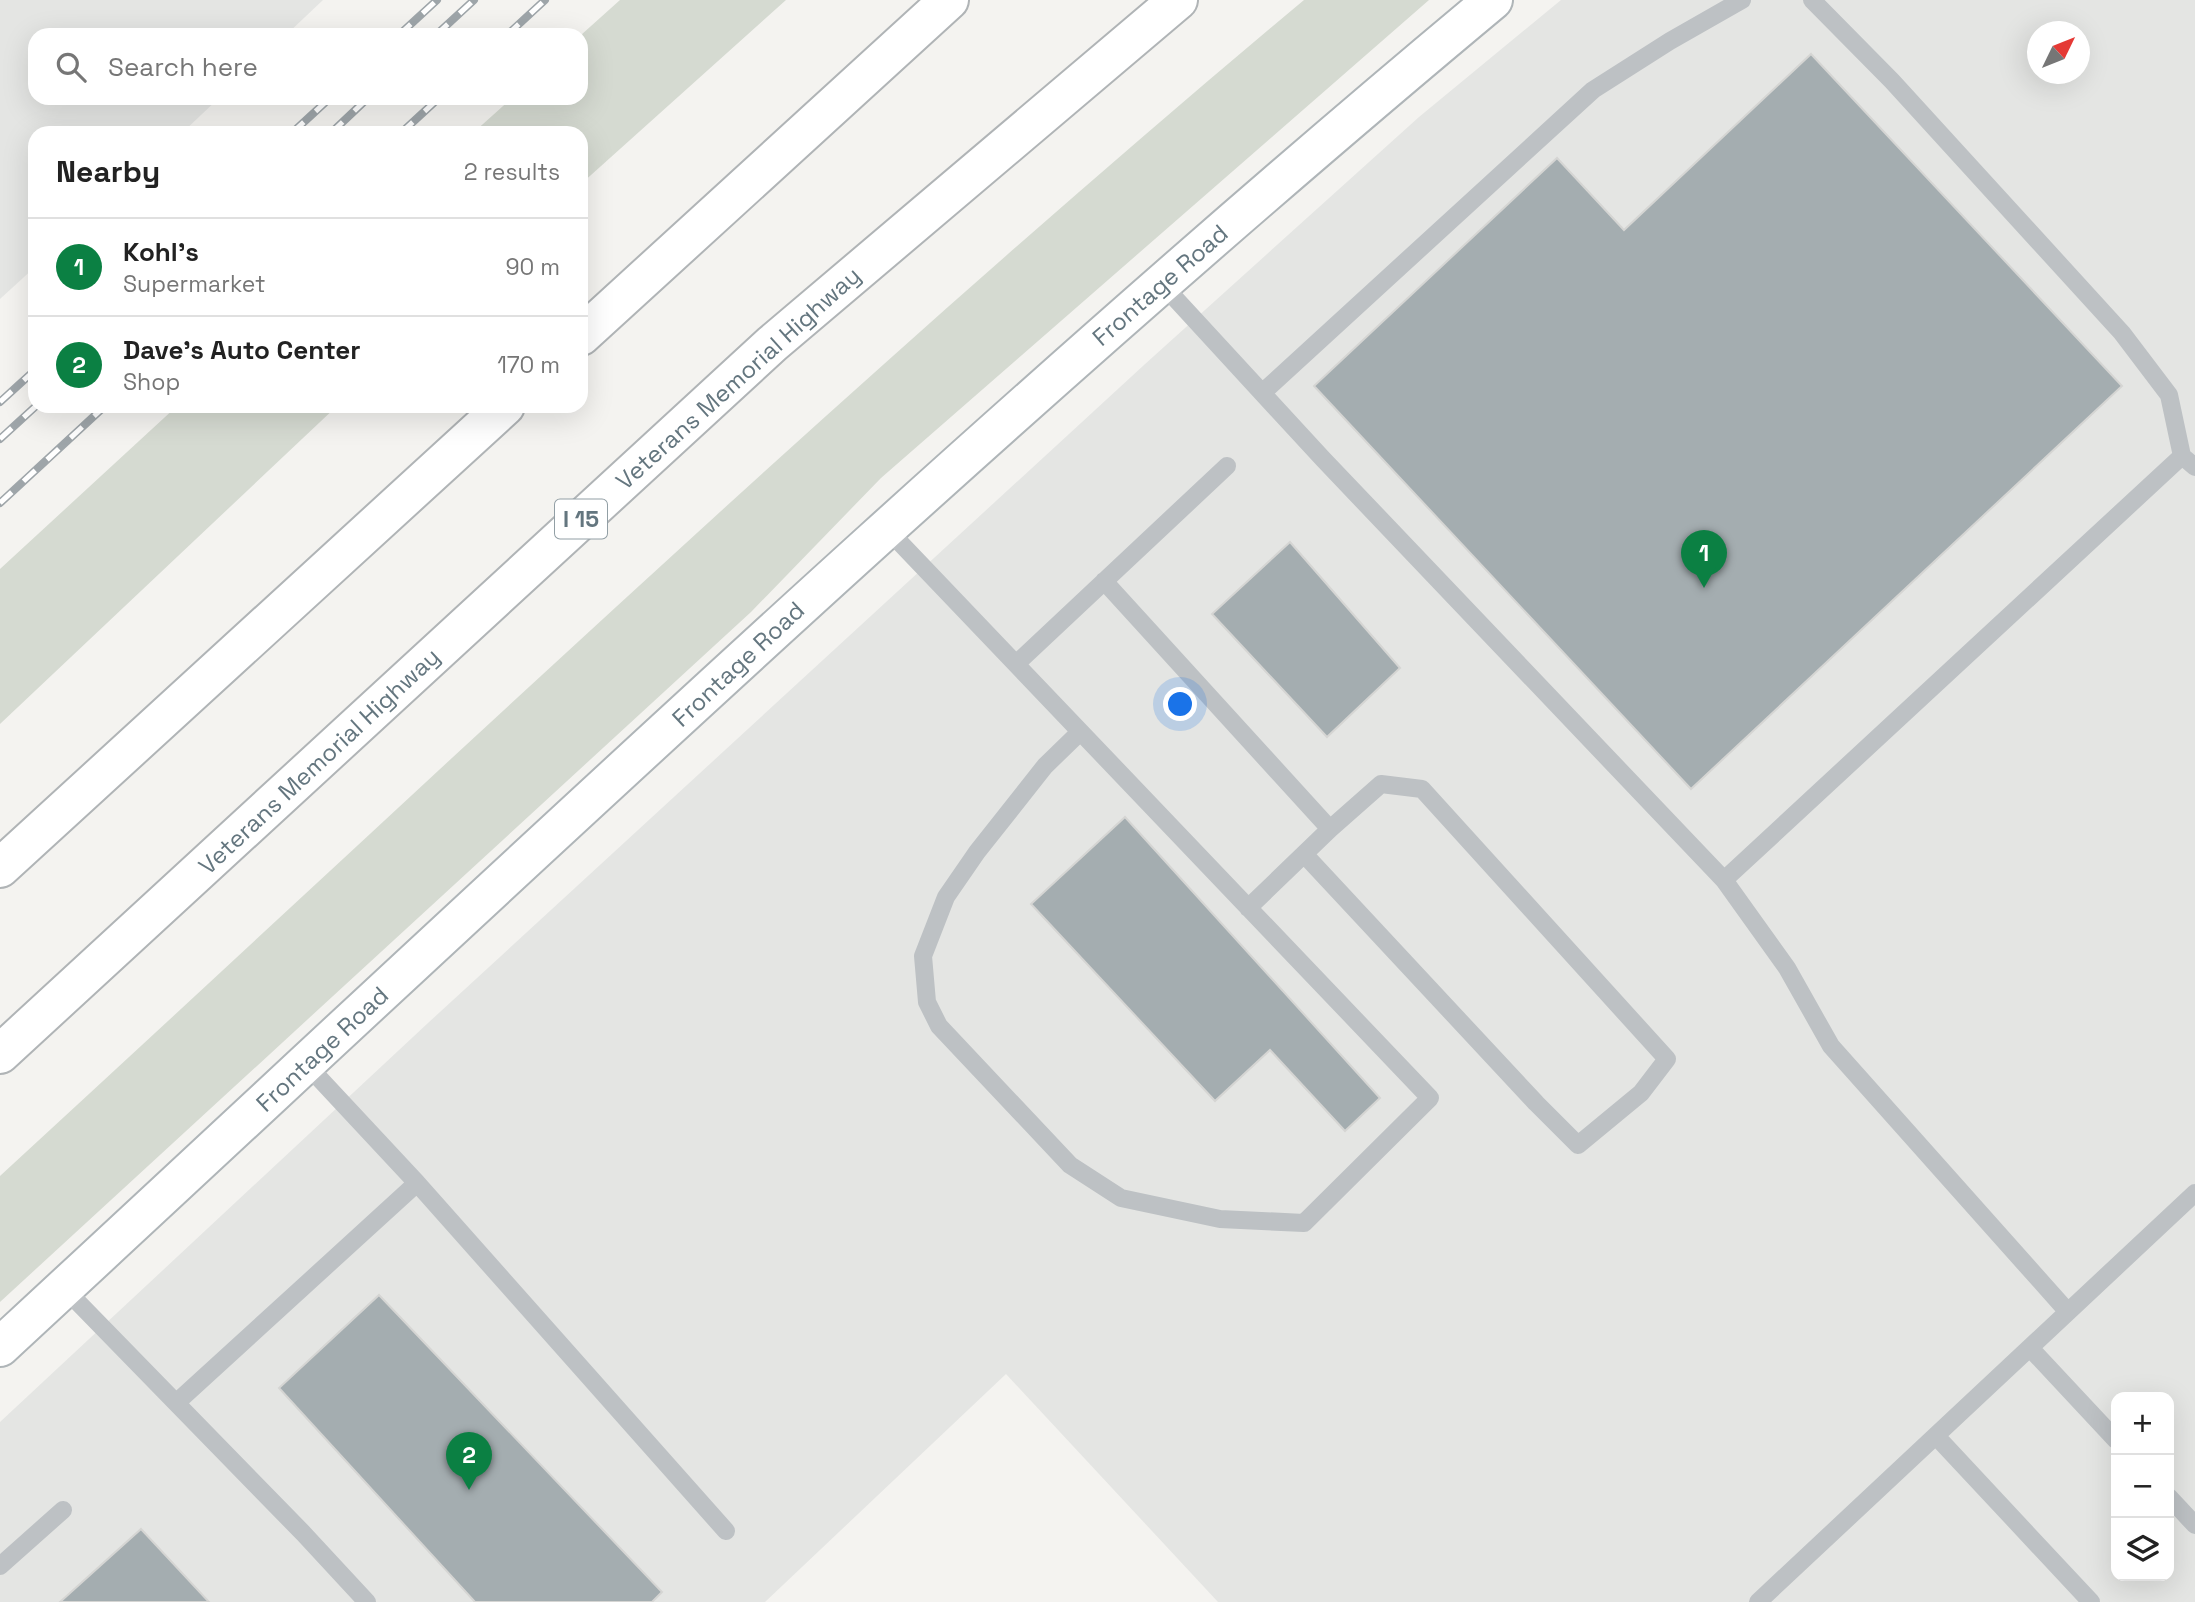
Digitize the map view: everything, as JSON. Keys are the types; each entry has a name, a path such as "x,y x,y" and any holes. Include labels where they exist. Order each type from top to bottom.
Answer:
{"main road":[{"path":"588,331 949,0"},
{"name":"Veterans Memorial Highway","path":"0,1054 772,344 1178,0"},
{"name":"Frontage Road","path":"0,1347 886,528 1161,283 1493,0"},
{"path":"0,868 497,413"}],"lane":[{"path":"1262,393 1592,89 1742,0"},
{"path":"1724,880 2189,462 2169,395 2122,333 1892,81 1812,0"},
{"path":"1161,283 1724,880 1787,968 1831,1046 2068,1312"},
{"path":"1016,664 1227,466"},
{"path":"886,528 1430,1098 1304,1223 1220,1219 1121,1198 1070,1165 939,1026 927,1002 923,956 946,897 977,852 1045,766 1080,732"},
{"path":"1104,581 1330,829"},
{"path":"1248,908 1304,854 1330,829 1381,784 1422,789 1667,1059 1641,1093 1578,1145 1526,1094 1304,854"},
{"path":"306,1064 417,1183 726,1531"},
{"path":"176,1403 417,1183"},
{"path":"1758,1602 2195,1194"},
{"path":"64,1287 367,1602"},
{"path":"2030,1348 2111,1435"},
{"path":"1936,1436 2091,1602"},
{"path":"2174,1502 2195,1525"},
{"path":"0,1566 63,1510"}],"shaded area":[{"path":"0,0 323,0 293,28 28,28 28,105 212,105 189,126 28,126 28,273 0,299"},
{"path":"620,0 786,0 588,178 588,126 481,126 504,105 588,105 588,29"},
{"path":"1304,0 1429,0 881,478 751,612 0,1302 0,1176 808,432 971,286"},
{"path":"1561,0 2195,0 2195,1602 1218,1602 1006,1374 765,1602 0,1602 0,1422 428,1023 1144,365 1419,117"},
{"path":"169,413 330,413 0,724 0,569"}],"building":[{"path":"1811,54 2122,386 1691,789 1314,386 1557,158 1624,230"},
{"path":"1290,542 1400,668 1327,737 1212,614"},
{"path":"1125,817 1380,1098 1345,1131 1270,1050 1215,1101 1031,904"},
{"path":"379,1295 662,1592 652,1602 475,1602 279,1388"},
{"path":"141,1529 209,1602 60,1602"}],"railway":[{"path":"407,28 437,0"},
{"path":"444,28 474,0"},
{"path":"515,28 545,0"},
{"path":"300,126 322,105"},
{"path":"338,126 361,105"},
{"path":"409,126 431,105"},
{"path":"0,402 28,376"},
{"path":"0,439 28,413"},
{"path":"0,503 97,413"}],"place":[{"name":"Kohl's","path":"1704,588"},
{"name":"Dave's Auto Center","path":"469,1490"}]}
